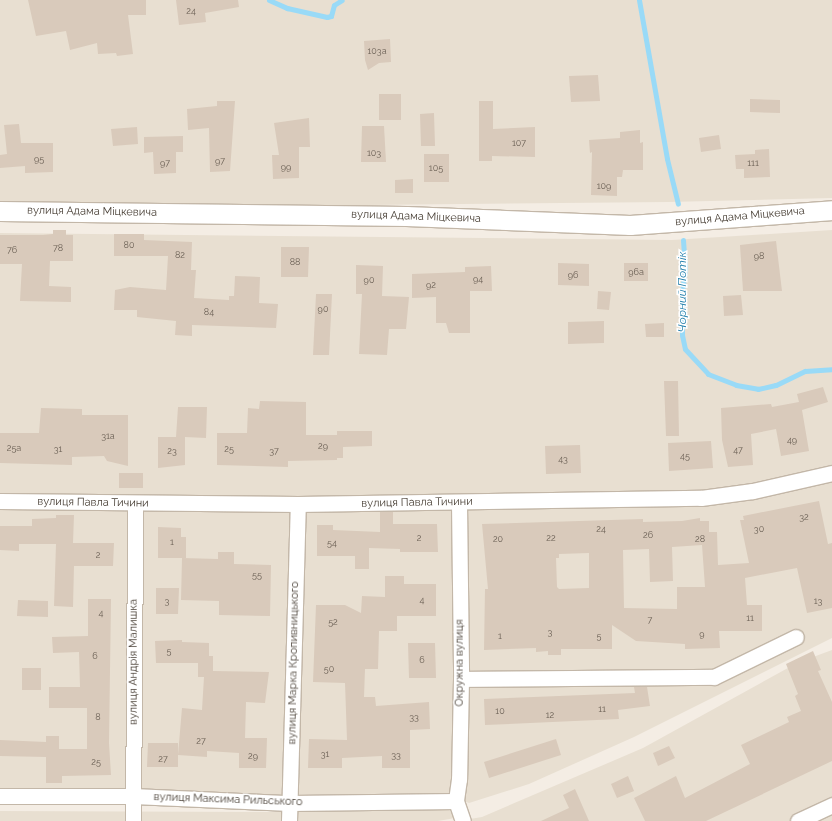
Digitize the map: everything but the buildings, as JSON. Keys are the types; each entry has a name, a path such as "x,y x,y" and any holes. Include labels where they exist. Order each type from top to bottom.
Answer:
{"street":[{"name":"вулиця Адама Міцкевича","path":"0,211 406,216 609,224 670,223 691,220 832,210"},
{"name":"вулиця Павла Тичини","path":"0,501 298,504 459,503 701,498 753,491 832,473"},
{"name":"вулиця Андрія Малишка","path":"133,821 135,503"},
{"name":"Окружна вулиця","path":"459,503 461,679 459,779 456,801 463,821"},
{"name":"вулиця Марка Кропивницького","path":"290,821 298,504"},
{"path":"461,679 714,677 796,637"},
{"name":"вулиця Максима Рильського","path":"0,796 133,796 290,804 456,801"},
{"path":"798,821 832,805"}],"shaded area":[{"path":"0,0 832,0 832,198 668,202 269,206 0,201"},
{"path":"832,230 832,638 634,737 529,784 469,803 445,793 0,798 0,233 672,240"},
{"path":"832,650 832,821 458,821 482,817 643,748 797,663"},
{"path":"446,805 455,818 438,821 294,821 295,807"},
{"path":"0,811 284,812 284,821 0,821"}],"waterway":[{"name":"Чорний Потік","path":"269,0 287,8 327,17 331,16 334,5 342,0"},
{"name":"Чорний Потік","path":"639,0 667,159 678,204"},
{"name":"Чорний Потік","path":"683,240 685,268 682,292 682,335 685,349 708,374 736,385 758,389 776,385 805,371 832,369"}]}
